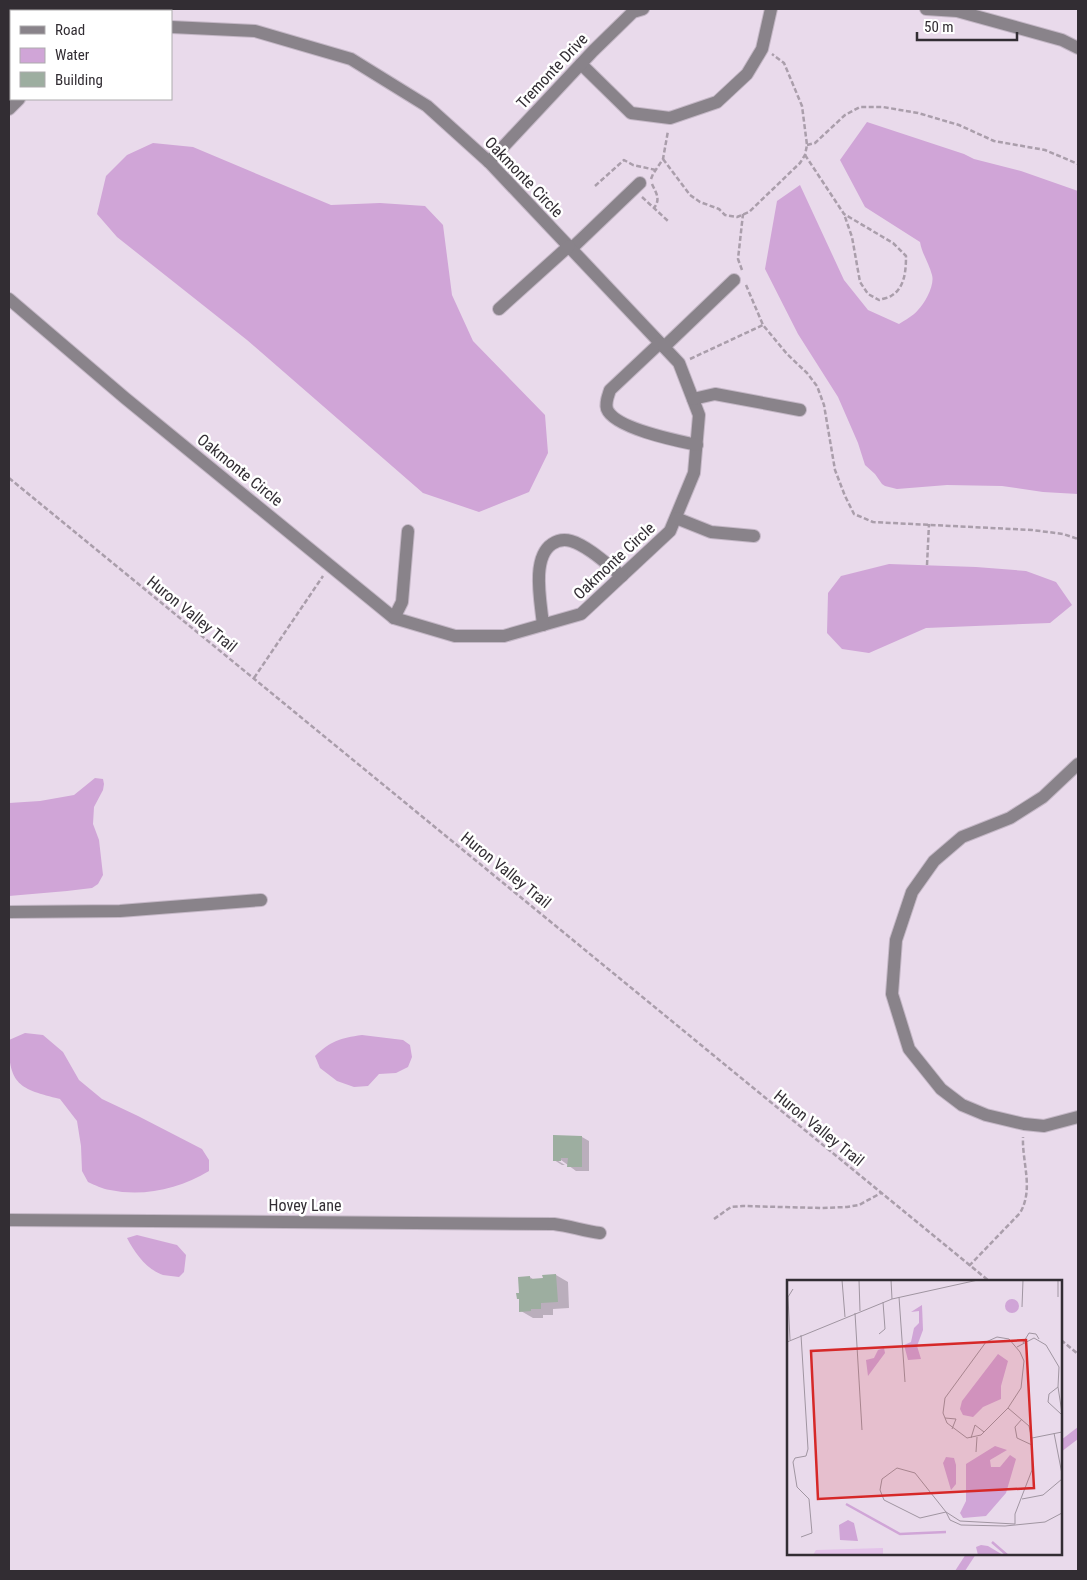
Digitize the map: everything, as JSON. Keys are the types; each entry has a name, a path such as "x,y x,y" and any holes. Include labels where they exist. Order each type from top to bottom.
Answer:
{"street":[{"name":"Tremonte Drive","path":"489,162 581,64 633,12 643,9"},
{"path":"581,64 631,113 669,118 717,102 747,74 762,49 771,9"},
{"path":"926,9 957,11 1062,40 1078,48"},
{"name":"Oakmonte Circle","path":"9,299 126,398 394,618 455,636 504,636 580,614 670,531 694,473 699,415 680,365 489,162 428,106 351,59 255,31 172,27"},
{"path":"9,109 18,100"},
{"path":"499,309 637,186"},
{"path":"697,445 656,436 618,420 610,414 607,408 607,400 610,390 734,280"},
{"path":"693,400 715,394 800,410"},
{"path":"676,518 711,532 754,536"},
{"path":"394,618 402,602 408,531"},
{"path":"543,625 539,582 543,554 546,548 558,540 571,541 587,549 622,576"},
{"path":"1078,764 1043,797 1010,818 962,837 934,861 912,892 896,940 892,994 909,1049 941,1089 962,1104 986,1115 1024,1124 1044,1126 1078,1117"},
{"path":"9,912 120,911 261,900"},
{"name":"Hovey Lane","path":"9,1220 554,1224 600,1233"}],"path":[{"path":"662,159 690,195 700,202 719,209 725,215 736,217 749,212 800,164 805,155 807,145 802,106 784,63 762,49"},
{"path":"807,145 815,143 845,115 852,111 860,107 883,107 959,125 994,141 1045,150 1078,164"},
{"path":"654,208 658,204 658,198 651,178 662,159 669,129 669,118"},
{"path":"805,155 844,214 852,237 860,282 868,294 879,300 892,296 903,283 906,270 906,256 893,243 844,214"},
{"path":"595,186 624,160 633,165 656,170"},
{"path":"637,186 654,208 668,221"},
{"path":"743,214 738,259 746,286 763,325 817,386 824,405 835,470 854,514 873,522 1032,530 1063,534 1078,539"},
{"path":"680,365 763,325"},
{"name":"Huron Valley Trail","path":"9,478 988,1280"},
{"path":"927,565 928,524"},
{"path":"254,678 331,565"},
{"path":"969,1266 989,1243 1020,1213 1026,1201 1027,1176 1023,1142 1024,1124"},
{"path":"714,1219 731,1207 847,1207 859,1205 881,1193"},
{"path":"1062,1341 1078,1354"}],"water":[{"path":"867,122 974,159 1021,171 1078,191 1078,494 1043,492 1002,486 947,485 897,489 882,484 865,465 858,443 838,397 798,334 765,269 777,201 800,185 844,280 868,310 899,324 914,314 924,303 931,289 933,279 920,242 865,207 840,160"},
{"path":"153,143 193,147 331,205 380,203 425,206 443,225 452,295 473,341 545,415 548,453 529,492 479,512 423,493 247,340 117,237 97,214 106,176 127,155"},
{"path":"889,564 1026,571 1056,582 1072,605 1050,623 926,628 869,653 842,649 827,633 828,593 841,576"},
{"path":"95,778 103,779 104,784 94,807 93,824 99,840 103,875 98,884 92,888 9,896 9,803 40,801 74,795"},
{"path":"25,1033 43,1035 63,1052 79,1080 102,1099 202,1149 209,1160 209,1171 186,1183 148,1192 135,1193 110,1190 88,1182 82,1171 77,1121 60,1099 26,1088 14,1076 9,1055 9,1040"},
{"path":"362,1035 403,1040 410,1045 412,1057 408,1067 396,1073 379,1074 368,1086 354,1087 337,1081 320,1068 315,1056 321,1051 336,1041"},
{"path":"137,1235 177,1245 186,1255 184,1272 179,1277 163,1275 151,1269 137,1255 127,1238"},
{"path":"1078,1427 1078,1439 1062,1451 1062,1439"},
{"path":"965,1555 975,1555 965,1571 955,1571"}],"building":[{"path":"553,1135 582,1136 582,1167 567,1167 568,1158 561,1158 561,1161 553,1161"},
{"path":"556,1274 558,1302 541,1303 541,1309 519,1312 519,1299 517,1299 516,1293 519,1293 518,1277 530,1276 530,1279 543,1278 542,1275"}]}
